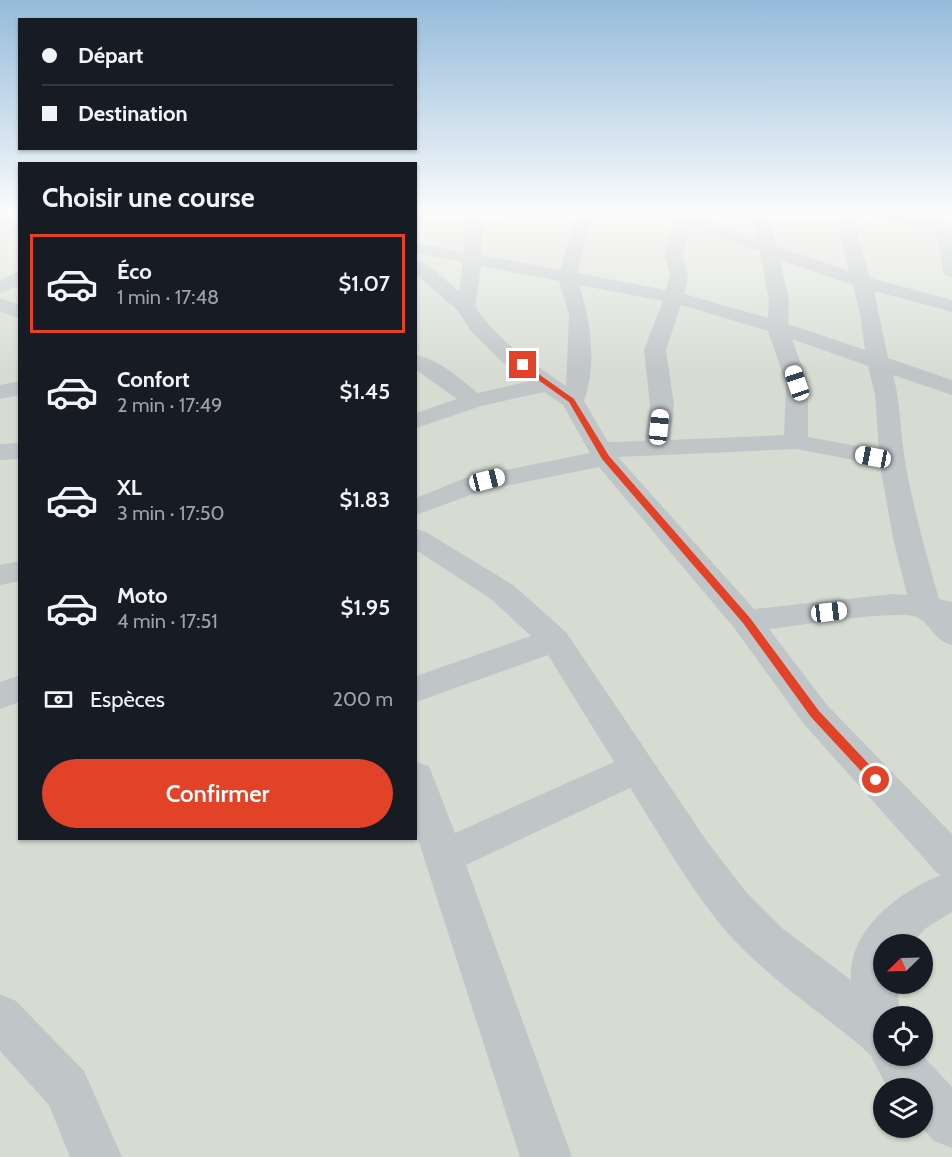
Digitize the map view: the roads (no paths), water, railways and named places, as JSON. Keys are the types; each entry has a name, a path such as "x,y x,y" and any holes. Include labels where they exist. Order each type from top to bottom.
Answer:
{"street":[{"path":"465,306 471,265"},
{"path":"508,265 674,297 777,327 952,388"},
{"path":"417,421 474,401 560,393 579,383 579,314 567,276 570,265"},
{"path":"657,448 662,405 655,350 674,297 679,275 676,265"},
{"path":"773,265 779,300 777,327 797,383 796,442"},
{"path":"815,265 860,281 952,306"},
{"path":"856,265 870,313 878,363 887,395 892,460 907,538 952,634"},
{"path":"417,266 465,306 478,327 509,356 560,393 604,454 746,621 815,714 952,861"},
{"path":"0,287 18,277"},
{"path":"0,304 18,312"},
{"path":"417,362 452,383 474,401"},
{"path":"0,392 18,388"},
{"path":"417,507 446,493 482,481 604,454 657,448 796,442 892,460"},
{"path":"0,452 18,451"},
{"path":"417,539 502,592 555,640 637,768 731,906 767,943 873,1031"},
{"path":"0,575 18,571"},
{"path":"746,621 892,604 939,609"},
{"path":"417,689 555,640"},
{"path":"0,696 18,689"},
{"path":"443,857 637,768"},
{"path":"417,780 546,1157"},
{"path":"879,1006 873,971 880,945 911,914 952,890"},
{"path":"0,1017 67,1088 96,1157"},
{"path":"933,1103 952,1124"}]}
